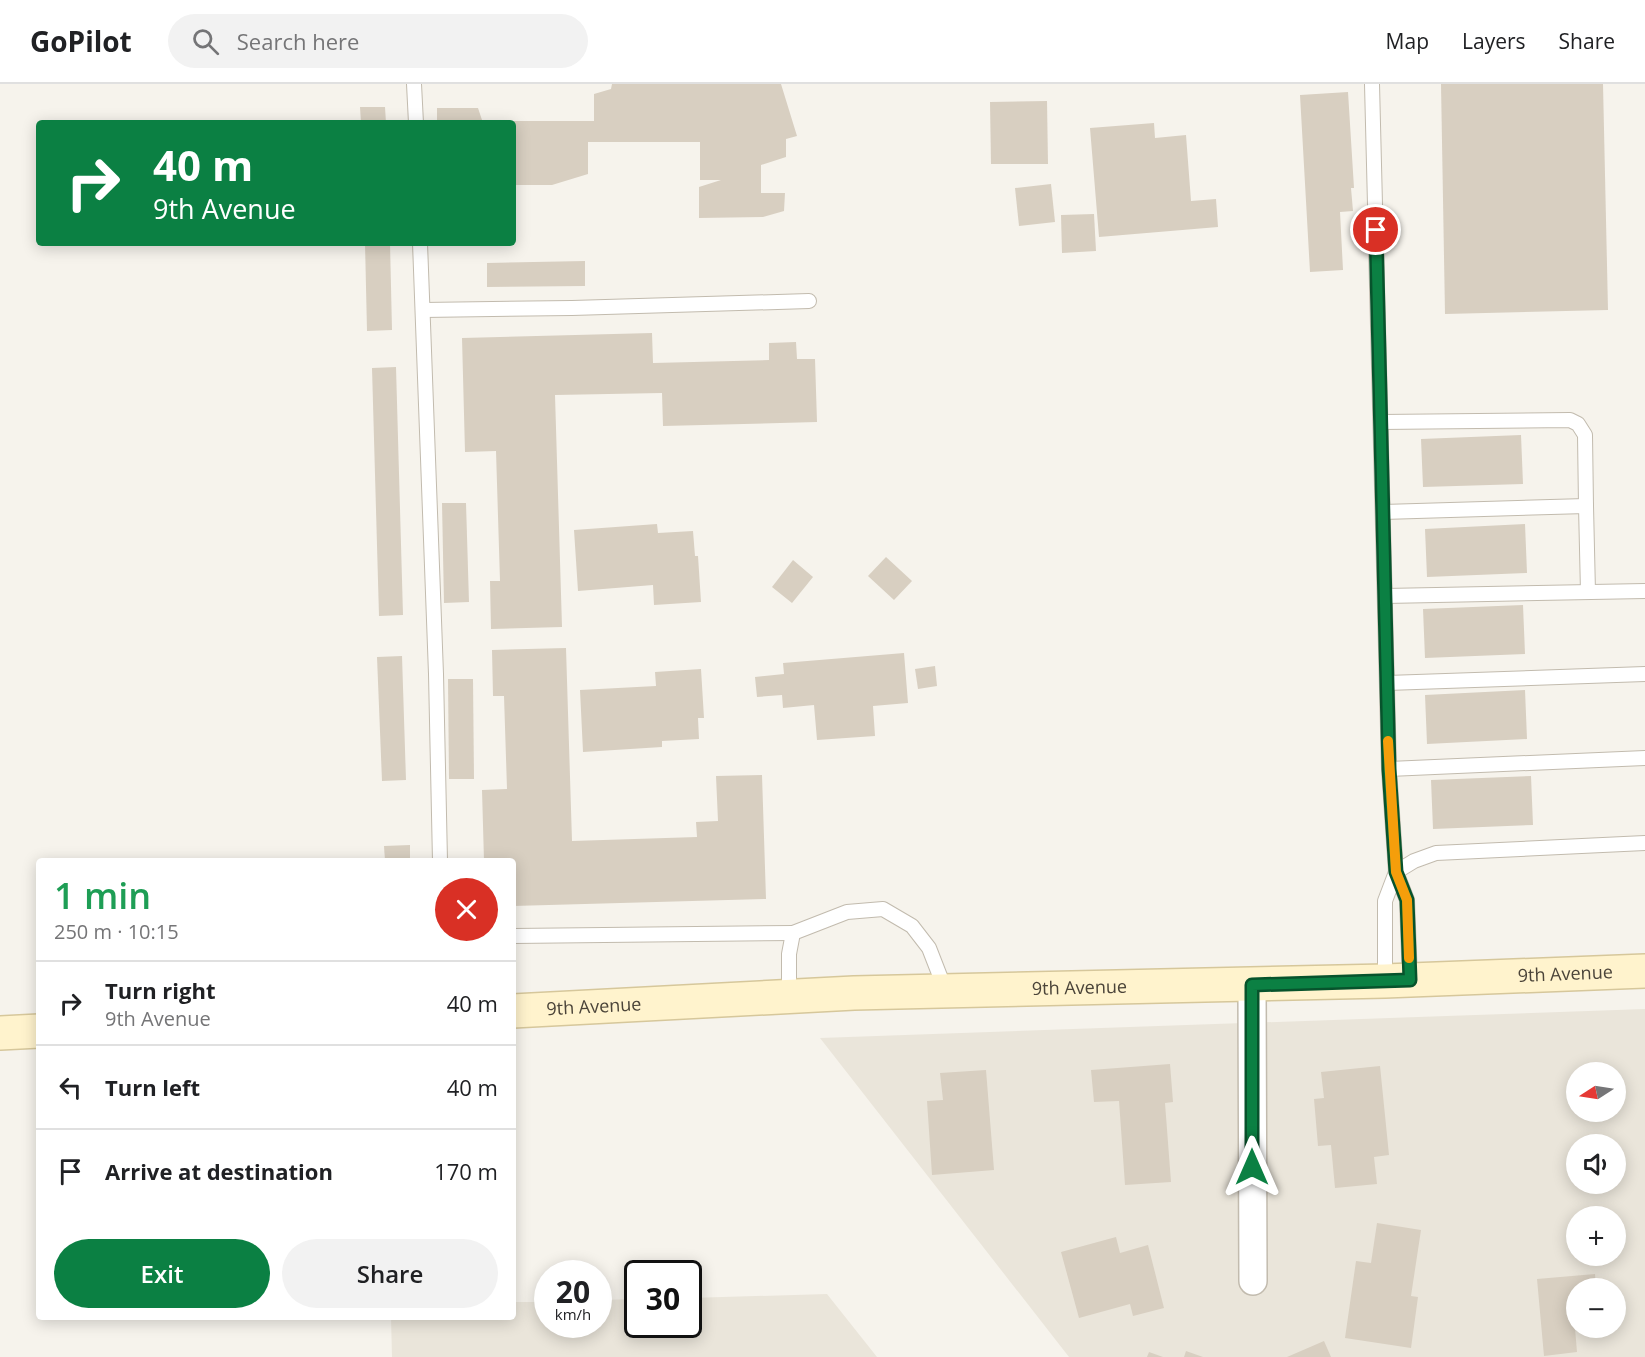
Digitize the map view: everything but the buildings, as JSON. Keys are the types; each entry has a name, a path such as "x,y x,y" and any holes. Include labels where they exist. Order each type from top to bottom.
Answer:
{"street":[{"name":"9th Avenue","path":"516,1011 854,993 1398,981 1645,971"},
{"path":"1252,985 1253,1281"},
{"path":"0,1033 36,1031"}],"lane":[{"path":"414,84 416,120"},
{"path":"1372,84 1389,769 1396,872 1407,900 1398,981"},
{"path":"420,246 436,674 440,858"},
{"path":"423,310 809,301"},
{"path":"1381,422 1570,420 1578,424 1585,435 1588,592"},
{"path":"1383,512 1586,506"},
{"path":"1384,596 1645,591"},
{"path":"1387,683 1645,674"},
{"path":"1389,769 1645,758"},
{"path":"1398,981 1385,901 1396,872 1414,861 1436,853 1645,843"},
{"path":"516,936 793,933 847,912 883,909 912,926 929,948 946,991"},
{"path":"789,997 789,954 793,933"}],"shaded area":[{"path":"1645,1009 1645,1357 1069,1357 820,1038"},
{"path":"827,1294 877,1357 392,1357 391,1320 516,1320 516,1302 534,1302 534,1338 612,1338 612,1300 624,1299 624,1338 702,1338 702,1298"}],"slow traffic":[{"path":"1388,741 1396,872 1407,900 1409,958"}],"route":[{"path":"1252,1167 1252,985 1410,980 1407,900 1396,872 1389,769 1376,230"}]}
